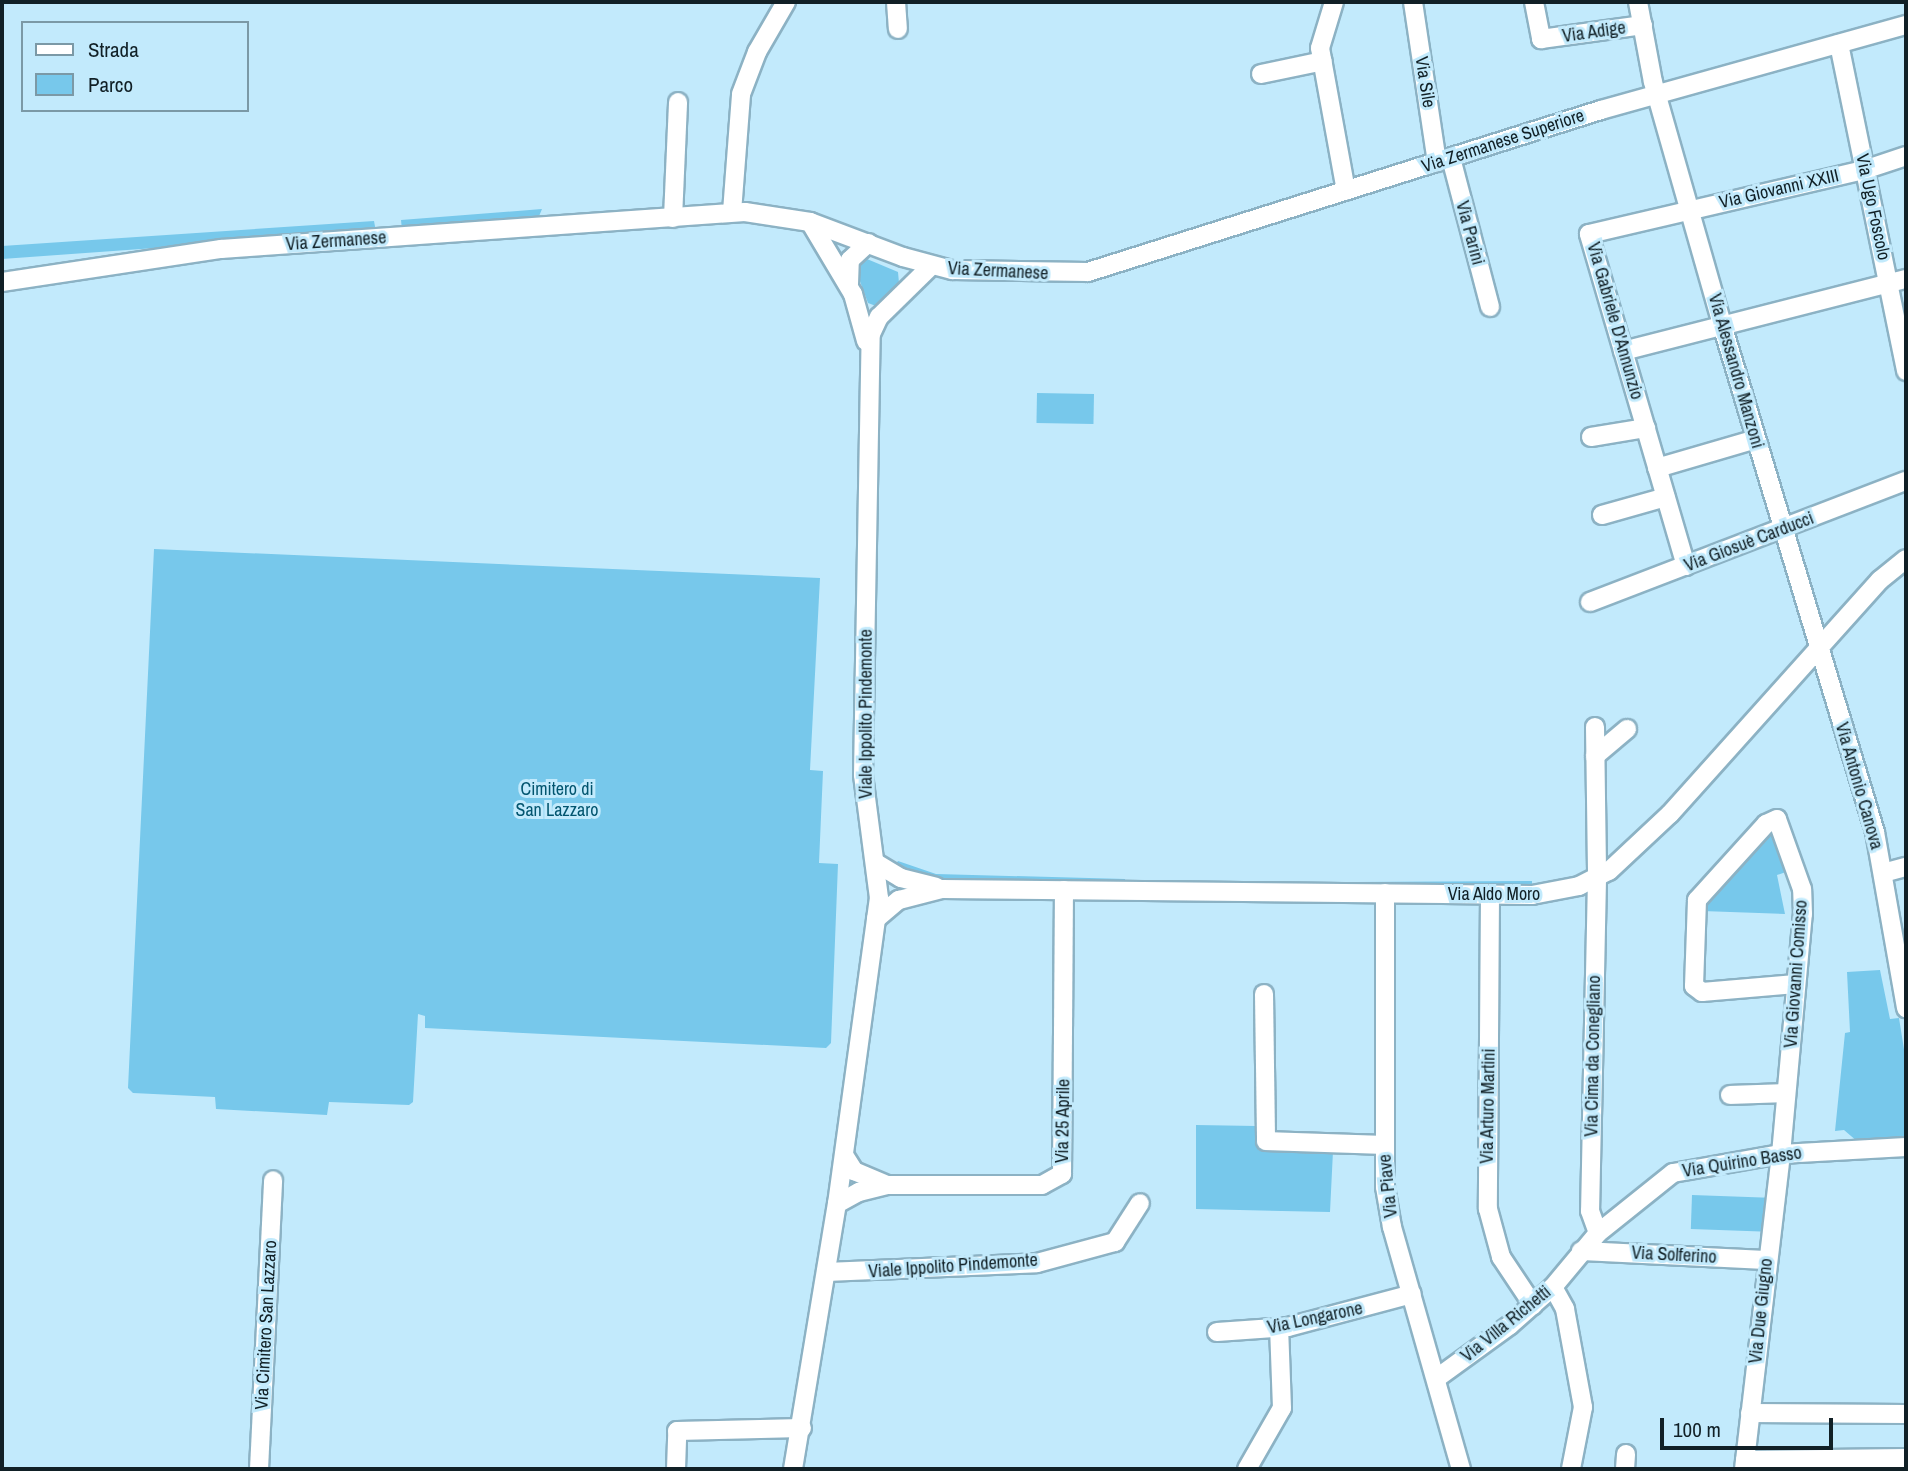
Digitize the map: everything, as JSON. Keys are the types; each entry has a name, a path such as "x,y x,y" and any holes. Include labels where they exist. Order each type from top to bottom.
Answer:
{"street":[{"path":"732,212 741,94 757,52 786,2"},
{"path":"896,2 898,29"},
{"path":"1334,2 1320,48 1346,191"},
{"name":"Via Sile","path":"1413,2 1444,160"},
{"name":"Via Adige","path":"1534,2 1541,39 1643,25"},
{"name":"Via Adige","path":"1638,2 1657,93"},
{"name":"Via Zermanese Superiore","path":"1103,269 1657,93 1906,24"},
{"name":"Via Ugo Foscolo","path":"1839,44 1864,170 1898,282 1906,371"},
{"path":"1261,74 1323,61"},
{"name":"Via Alessandro Manzoni","path":"1657,93 1818,648"},
{"path":"673,218 678,102"},
{"name":"Via Giovanni XXIII","path":"1690,209 1864,170 1906,156"},
{"name":"Via Parini","path":"1444,160 1490,307"},
{"name":"Via Gabriele D'Annunzio","path":"1686,566 1589,234 1690,209"},
{"name":"Via Zermanese","path":"2,282 221,249 732,212 769,213 810,222 931,266 1044,275 1103,269"},
{"name":"Viale Ippolito Pindemonte","path":"810,222 849,286 862,318 869,362"},
{"path":"849,286 850,260 868,243"},
{"name":"Viale Ippolito Pindemonte","path":"793,1469 837,1204 879,890 863,775 869,362 876,321 931,266"},
{"path":"1623,351 1898,282"},
{"path":"1591,437 1646,428"},
{"path":"1657,468 1756,439"},
{"name":"Via Giosuè Carducci","path":"1590,602 1782,531 1906,481"},
{"path":"1602,515 1666,497"},
{"name":"Via Aldo Moro","path":"942,889 1490,895 1549,893 1597,879 1670,814 1880,580 1906,559"},
{"name":"Via Antonio Canova","path":"1818,648 1864,792 1883,873 1906,1008"},
{"name":"Via Cima da Conegliano","path":"1595,727 1597,879 1590,1211 1598,1233"},
{"path":"1595,756 1628,729"},
{"name":"Via Giovanni Comisso","path":"1781,1154 1796,984 1802,889 1777,819 1766,824 1697,900 1694,985 1702,992 1796,984"},
{"path":"876,863 901,878 942,889"},
{"path":"1883,873 1906,867"},
{"path":"879,890 901,878"},
{"path":"876,919 899,900 942,889"},
{"path":"879,890 899,900"},
{"name":"Via 25 Aprile","path":"837,1204 859,1192 887,1185 1042,1185 1062,1174 1064,890"},
{"name":"Via Piave","path":"1385,893 1384,1145 1388,1209 1461,1469"},
{"name":"Via Arturo Martini","path":"1490,895 1488,1209 1501,1257 1533,1305"},
{"path":"1264,994 1266,1141 1384,1145"},
{"path":"1730,1095 1786,1093"},
{"name":"Via Quirino Basso","path":"1598,1233 1673,1173 1781,1154 1906,1147"},
{"name":"Via Due Giugno","path":"1744,1465 1781,1154"},
{"name":"Via 25 Aprile","path":"844,1155 854,1171 887,1185"},
{"name":"Via Cimitero San Lazzaro","path":"259,1469 273,1180"},
{"name":"Viale Ippolito Pindemonte","path":"826,1272 1037,1263 1115,1242 1140,1203"},
{"name":"Via Villa Richetti","path":"1437,1378 1553,1287 1598,1233"},
{"name":"Via Solferino","path":"1581,1251 1767,1259"},
{"path":"1553,1287 1565,1309 1583,1407 1571,1469"},
{"name":"Via Longarone","path":"1217,1332 1279,1328 1412,1294"},
{"path":"1247,1469 1282,1408 1279,1328"},
{"path":"1750,1413 1906,1415"},
{"path":"676,1469 677,1431 802,1427"},
{"name":"Viale Ippolito Pindemonte","path":"802,1427 802,1469"},
{"path":"1744,1465 1906,1458"}],"green space":[{"path":"542,209 537,221 402,230 401,220"},
{"path":"374,221 376,232 2,259 2,246"},
{"path":"867,259 898,272 899,283 876,306 868,303 858,276 858,264"},
{"path":"1037,393 1094,394 1093,424 1036,423"},
{"name":"Cimitero di San Lazzaro","path":"154,549 820,578 810,770 823,771 819,863 838,864 831,1043 826,1048 425,1028 425,1016 418,1014 413,1102 409,1105 329,1102 327,1115 216,1109 215,1097 133,1093 128,1088"},
{"path":"1769,832 1775,836 1786,872 1777,875 1785,914 1702,911"},
{"path":"898,861 936,874 1125,879 1125,885 939,884 891,870"},
{"path":"1532,881 1532,888 1360,887 1358,882"},
{"path":"1880,970 1890,1019 1899,1018 1906,1062 1906,1138 1858,1142 1844,1130 1835,1131 1845,1033 1850,1032 1847,972"},
{"path":"1196,1125 1256,1126 1261,1150 1333,1151 1330,1212 1196,1209"},
{"path":"1692,1195 1769,1198 1768,1232 1691,1229"}]}
